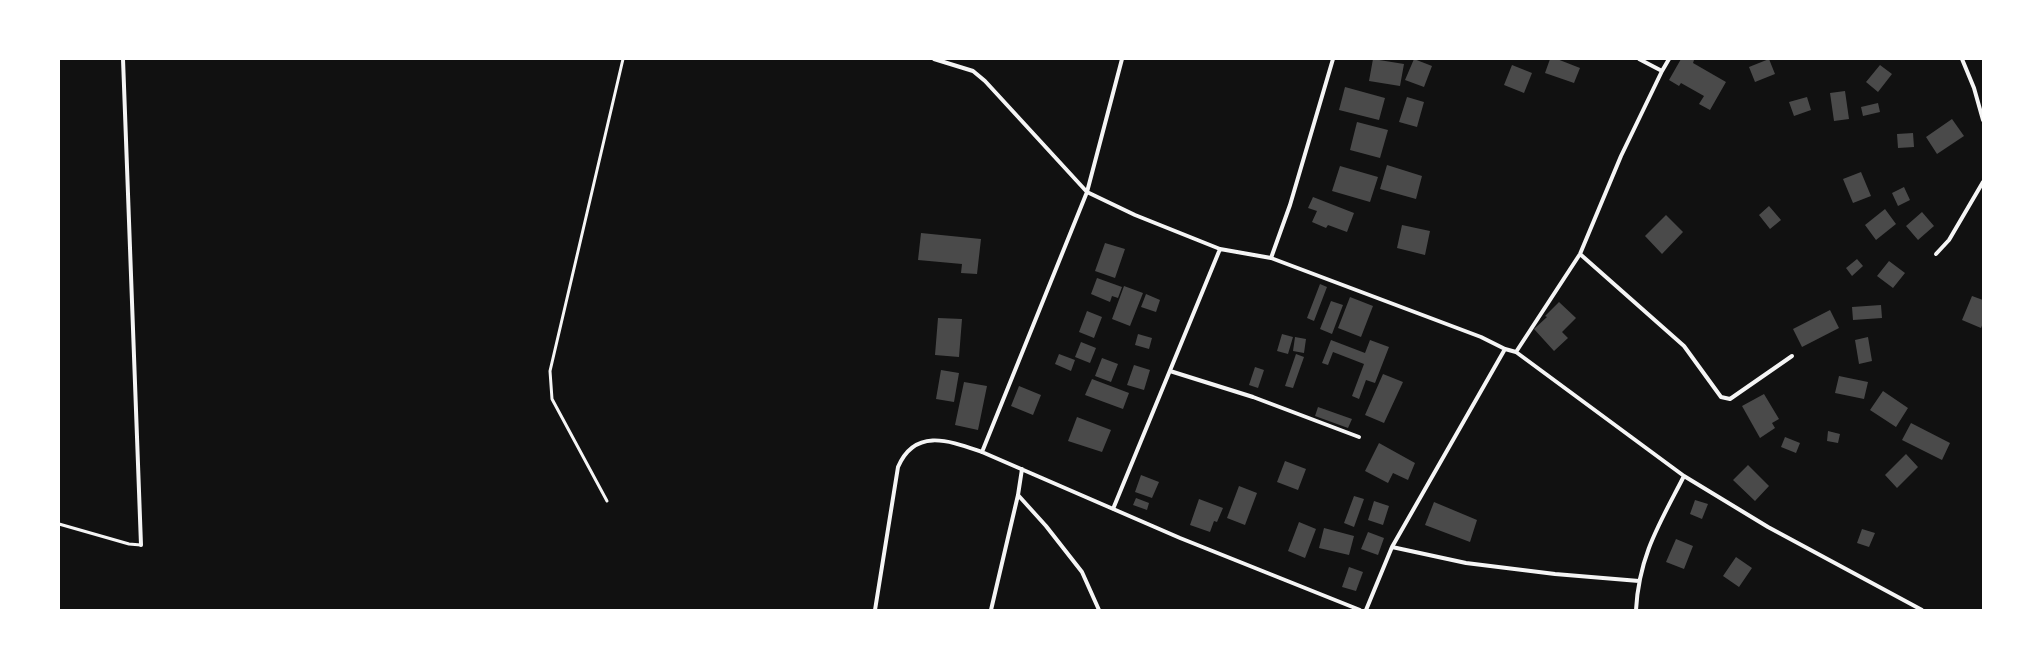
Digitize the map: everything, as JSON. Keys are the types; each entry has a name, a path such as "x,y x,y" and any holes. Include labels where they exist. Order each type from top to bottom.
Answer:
{"street":[{"path":"123,59 141,545"},
{"path":"934,59 973,71 986,81 1088,192 1135,215 1220,249 1272,258 1481,337 1505,349 1516,352 1684,476 1768,526 1922,610"},
{"path":"982,452 1088,192 1122,59"},
{"path":"1272,258 1290,205 1333,59"},
{"path":"1639,59 1662,71"},
{"path":"1516,352 1580,254 1621,156 1669,59"},
{"path":"1962,59 1974,88 1983,120"},
{"path":"1936,254 1949,240 1983,182"},
{"path":"1113,509 1220,249"},
{"path":"1580,254 1684,346 1721,397 1730,399 1792,356"},
{"path":"1366,610 1392,547 1505,349"},
{"path":"1170,371 1253,397 1359,438"},
{"path":"875,610 888,521 898,467 902,457 908,449 924,441 955,443 982,452 1113,509 1349,608 1360,610"},
{"path":"991,610 1018,495 1022,469"},
{"path":"1636,610 1639,581 1648,545 1684,476"},
{"path":"1018,495 1046,526 1082,572 1099,610"},
{"path":"1392,547 1466,563 1555,574 1639,581"}],"lane":[{"path":"607,501 552,399 550,371 623,59"},
{"path":"59,524 129,544 141,545"}],"building":[{"path":"1373,59 1404,64 1400,86 1369,81"},
{"path":"1414,59 1432,66 1424,87 1405,80"},
{"path":"1550,59 1557,59 1580,68 1574,83 1545,73"},
{"path":"1681,59 1694,60 1693,63 1726,82 1710,110 1699,104 1704,96 1681,83 1679,86 1669,80"},
{"path":"1769,59 1775,74 1755,82 1749,67"},
{"path":"1512,65 1532,73 1524,93 1504,85"},
{"path":"1880,65 1892,74 1878,92 1866,82"},
{"path":"1345,87 1385,98 1379,120 1339,110"},
{"path":"1845,91 1849,119 1834,121 1830,93"},
{"path":"1407,97 1424,102 1417,127 1399,122"},
{"path":"1807,97 1811,110 1794,116 1789,102"},
{"path":"1878,103 1880,112 1863,116 1861,107"},
{"path":"1952,119 1964,136 1937,154 1926,137"},
{"path":"1357,122 1388,130 1380,158 1350,150"},
{"path":"1913,133 1914,147 1898,148 1897,134"},
{"path":"1387,165 1422,176 1416,199 1380,189"},
{"path":"1340,166 1378,177 1370,202 1332,191"},
{"path":"1861,172 1871,196 1853,203 1843,179"},
{"path":"1904,187 1910,200 1898,206 1892,193"},
{"path":"1313,197 1354,213 1347,232 1328,225 1326,228 1312,222 1317,211 1308,208"},
{"path":"1769,206 1781,220 1770,229 1759,215"},
{"path":"1885,209 1896,224 1876,240 1865,225"},
{"path":"1922,212 1934,226 1918,240 1906,226"},
{"path":"1666,215 1683,232 1662,254 1645,236"},
{"path":"1402,225 1430,231 1425,255 1397,248"},
{"path":"921,233 981,239 977,274 961,273 962,264 918,260"},
{"path":"1105,243 1125,249 1115,278 1095,271"},
{"path":"1857,259 1863,266 1852,276 1846,268"},
{"path":"1889,261 1905,273 1893,288 1877,276"},
{"path":"1097,278 1122,287 1118,298 1112,296 1110,302 1091,294"},
{"path":"1320,284 1327,287 1314,321 1307,318"},
{"path":"1124,286 1143,293 1130,326 1112,319"},
{"path":"1146,294 1160,300 1156,312 1141,307"},
{"path":"1972,296 1983,300 1983,323 1981,328 1962,320"},
{"path":"1350,297 1373,306 1361,337 1338,328"},
{"path":"1331,301 1343,305 1332,334 1320,329"},
{"path":"1559,302 1576,318 1562,332 1568,338 1554,351 1534,329 1547,317 1545,316"},
{"path":"1881,305 1882,318 1853,320 1852,307"},
{"path":"1830,310 1839,328 1802,347 1793,329"},
{"path":"1087,311 1102,317 1094,338 1079,332"},
{"path":"938,318 962,319 959,357 935,355"},
{"path":"1138,334 1152,338 1149,349 1135,345"},
{"path":"1282,334 1293,337 1288,354 1277,351"},
{"path":"1295,337 1306,339 1304,353 1293,351"},
{"path":"1868,337 1872,361 1859,364 1855,340"},
{"path":"1331,340 1365,353 1370,340 1389,347 1375,383 1366,380 1359,399 1352,396 1364,364 1333,352 1328,365 1322,363"},
{"path":"1081,342 1096,348 1090,363 1075,357"},
{"path":"1059,354 1075,360 1071,371 1055,364"},
{"path":"1296,354 1304,357 1293,388 1285,386"},
{"path":"1102,358 1118,364 1111,382 1095,376"},
{"path":"1134,365 1150,370 1144,390 1127,385"},
{"path":"1255,367 1264,370 1258,388 1249,385"},
{"path":"941,370 959,373 954,402 936,399"},
{"path":"1383,374 1403,382 1384,423 1365,415"},
{"path":"1839,376 1868,382 1864,399 1835,393"},
{"path":"1092,379 1129,393 1123,409 1085,395"},
{"path":"964,382 987,386 978,430 955,425"},
{"path":"1019,386 1041,395 1033,415 1011,406"},
{"path":"1883,391 1908,408 1896,427 1870,410"},
{"path":"1764,394 1779,419 1772,423 1775,428 1760,438 1742,406"},
{"path":"1318,407 1352,419 1348,428 1315,416"},
{"path":"1077,417 1111,430 1102,452 1068,441"},
{"path":"1911,423 1950,443 1942,460 1902,440"},
{"path":"1828,431 1840,434 1838,443 1827,441"},
{"path":"1785,437 1800,443 1796,453 1781,447"},
{"path":"1379,443 1415,463 1408,480 1393,473 1388,483 1365,471"},
{"path":"1906,454 1918,467 1897,488 1885,475"},
{"path":"1285,461 1306,469 1298,490 1277,482"},
{"path":"1748,465 1769,486 1755,501 1733,480"},
{"path":"1141,475 1159,482 1152,498 1135,492"},
{"path":"1239,486 1257,493 1245,525 1227,518"},
{"path":"1354,496 1364,499 1354,527 1344,523"},
{"path":"1136,498 1149,503 1147,510 1133,505"},
{"path":"1199,499 1223,508 1217,522 1214,521 1210,532 1190,525"},
{"path":"1695,500 1708,504 1702,519 1690,514"},
{"path":"1374,501 1389,506 1383,525 1368,520"},
{"path":"1434,502 1477,520 1470,542 1425,525"},
{"path":"1299,522 1316,529 1305,558 1288,551"},
{"path":"1324,528 1354,536 1349,555 1319,548"},
{"path":"1862,529 1875,533 1869,547 1857,543"},
{"path":"1368,532 1384,538 1378,555 1361,549"},
{"path":"1676,539 1693,546 1684,569 1666,562"},
{"path":"1736,557 1752,568 1739,587 1723,576"},
{"path":"1349,567 1363,572 1356,591 1342,587"}]}
